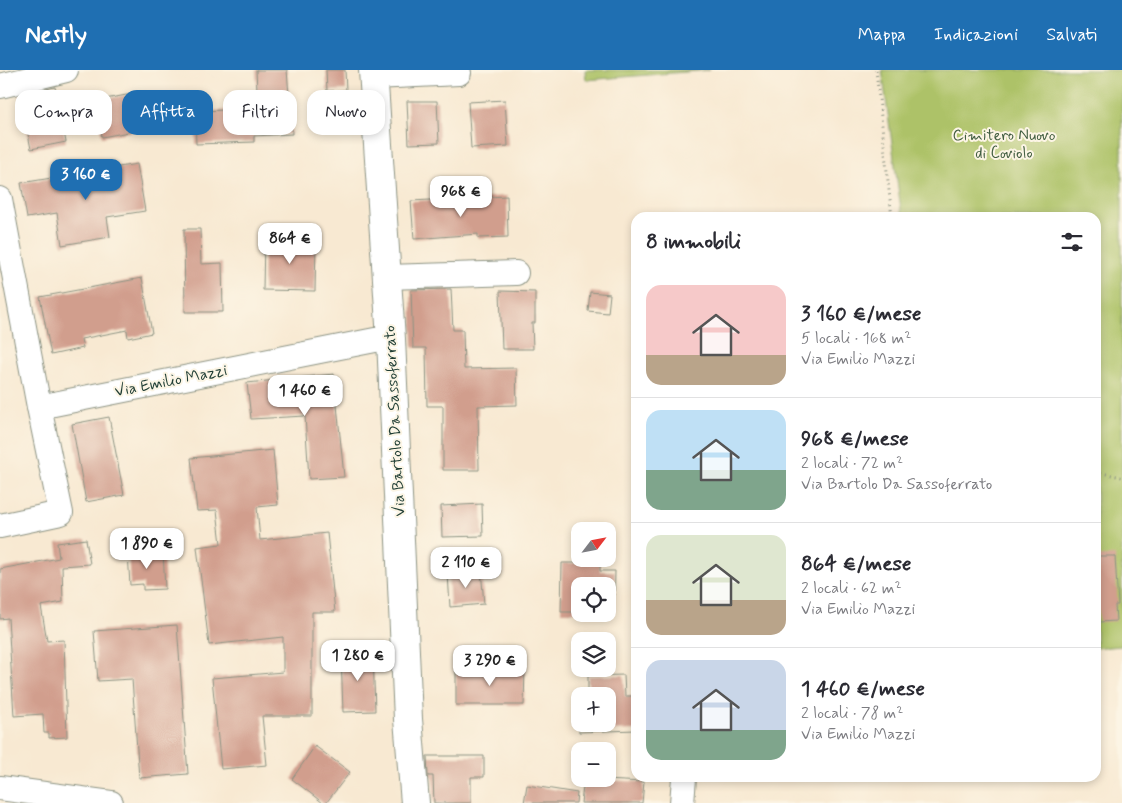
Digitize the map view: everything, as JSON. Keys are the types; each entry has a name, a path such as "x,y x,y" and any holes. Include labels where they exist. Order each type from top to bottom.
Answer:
{"street":[{"path":"0,86 66,70"},
{"path":"374,74 459,73"},
{"name":"Via Bartolo Da Sassoferrato","path":"374,74 391,339 408,719 415,803"},
{"path":"0,199 61,513 0,526"},
{"path":"387,278 516,273"},
{"name":"Via Emilio Mazzi","path":"39,407 375,340 391,339"},
{"path":"682,803 684,782"},
{"path":"0,788 111,803"}],"path":[{"path":"876,70 891,212"},
{"path":"1101,473 1122,477"}],"green space":[{"path":"585,70 710,70 586,80"},
{"name":"Cimitero Nuovo di Coviolo","path":"882,70 1122,70 1122,646 1101,648 1101,212 901,212"}],"building":[{"path":"256,70 287,70 289,90 257,90"},
{"path":"326,70 345,70 346,90 327,90"},
{"path":"55,87 56,90 42,90"},
{"path":"122,96 122,133 102,137 102,135 112,135 112,98"},
{"path":"505,100 508,146 471,148 468,102"},
{"path":"407,101 437,101 439,143 409,144"},
{"path":"213,110 223,110 223,135 273,135 254,136 254,142 196,144 196,135 213,135"},
{"path":"28,135 65,135 66,142 31,149"},
{"path":"137,164 145,211 107,217 110,237 62,245 57,213 27,218 21,183"},
{"path":"507,196 508,237 478,238 478,234 414,239 411,201"},
{"path":"184,229 200,229 201,264 222,263 223,312 185,312"},
{"path":"264,240 316,240 315,291 263,290"},
{"path":"142,278 152,333 128,338 127,330 81,339 83,348 51,355 40,297"},
{"path":"451,289 453,330 463,330 464,369 516,368 517,405 478,406 479,470 443,470 443,406 427,406 426,348 413,348 411,290"},
{"path":"500,291 535,292 535,323 532,323 533,349 502,349"},
{"path":"590,292 610,294 608,313 588,311"},
{"path":"334,374 344,477 309,479 305,416 251,419 247,383"},
{"path":"109,417 124,495 86,502 72,424"},
{"path":"273,450 278,505 257,507 260,540 327,533 335,612 312,612 312,716 262,716 267,765 221,769 212,678 283,672 283,637 209,645 197,547 221,544 217,510 197,511 191,458"},
{"path":"482,504 483,536 442,537 441,506"},
{"path":"86,539 90,564 62,566 63,602 41,606 47,641 64,640 67,737 49,738 49,733 44,733 43,714 14,716 8,618 0,619 0,569 59,558 57,543"},
{"path":"163,551 165,589 143,590 143,584 130,585 128,553"},
{"path":"1101,556 1115,556 1118,605 1115,605 1116,621 1101,622"},
{"path":"562,563 571,563 571,568 600,568 600,571 615,571 615,577 571,577 571,612 561,612"},
{"path":"481,570 484,604 450,607 448,573"},
{"path":"177,625 188,774 139,778 132,679 98,681 94,631"},
{"path":"373,652 375,711 343,712 341,654"},
{"path":"525,668 524,705 456,705 456,669"},
{"path":"616,675 624,675 625,696 631,696 631,730 616,731 616,687 588,687 588,677 616,677"},
{"path":"315,746 350,772 326,803 323,803 292,779"},
{"path":"427,756 484,756 484,777 471,777 471,803 434,803 433,776 428,776"},
{"path":"616,781 644,782 642,803 581,803 583,787 616,787"},
{"path":"527,785 577,793 576,803 524,803"}]}
